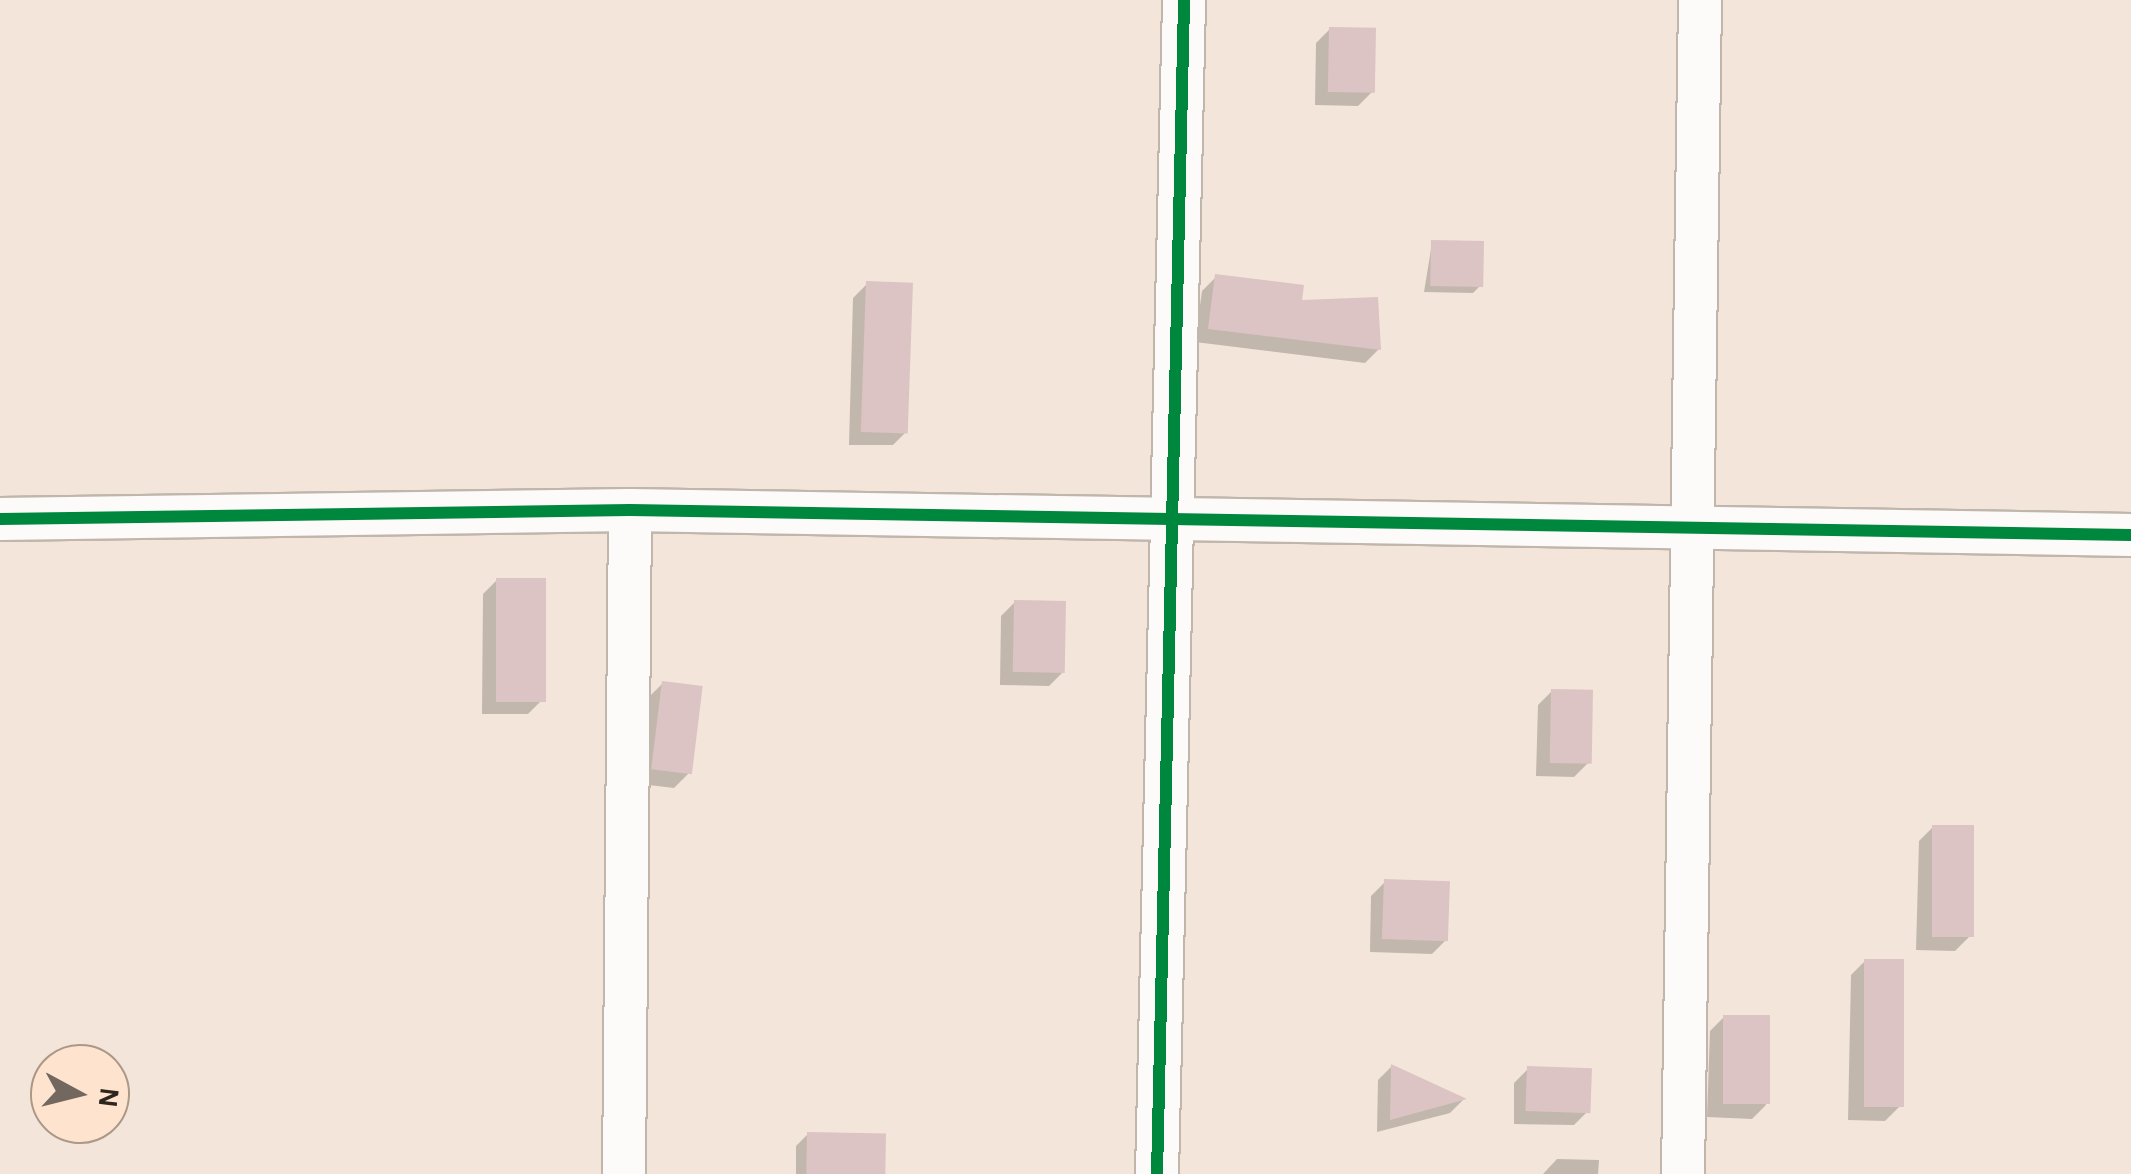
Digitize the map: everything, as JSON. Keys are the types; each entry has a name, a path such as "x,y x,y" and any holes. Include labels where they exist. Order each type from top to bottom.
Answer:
{"street":[{"path":"1157,1174 1177,519 1184,0"},
{"path":"1683,1174 1700,0"},
{"path":"624,1174 630,510"},
{"path":"0,519 630,510 2131,535"}],"building":[{"path":"1329,27 1376,28 1375,93 1328,92"},
{"path":"1431,240 1484,241 1483,287 1430,286"},
{"path":"1215,274 1304,285 1302,300 1378,297 1381,350 1208,329"},
{"path":"866,281 913,283 908,434 861,432"},
{"path":"496,578 546,578 546,702 496,702"},
{"path":"1014,600 1066,601 1065,673 1013,672"},
{"path":"662,681 703,686 692,774 651,769"},
{"path":"1551,689 1593,690 1592,764 1550,763"},
{"path":"1932,825 1974,825 1974,937 1932,937"},
{"path":"1384,879 1450,881 1448,941 1382,939"},
{"path":"1864,959 1904,959 1904,1107 1864,1107"},
{"path":"1723,1015 1770,1015 1770,1104 1723,1104"},
{"path":"1391,1064 1467,1099 1390,1120"},
{"path":"1527,1066 1592,1068 1590,1113 1525,1111"},
{"path":"807,1132 886,1133 885,1174 806,1174"}],"cycle path":[{"path":"1157,1174 1184,0"},
{"path":"0,519 630,510 2131,535"}]}
